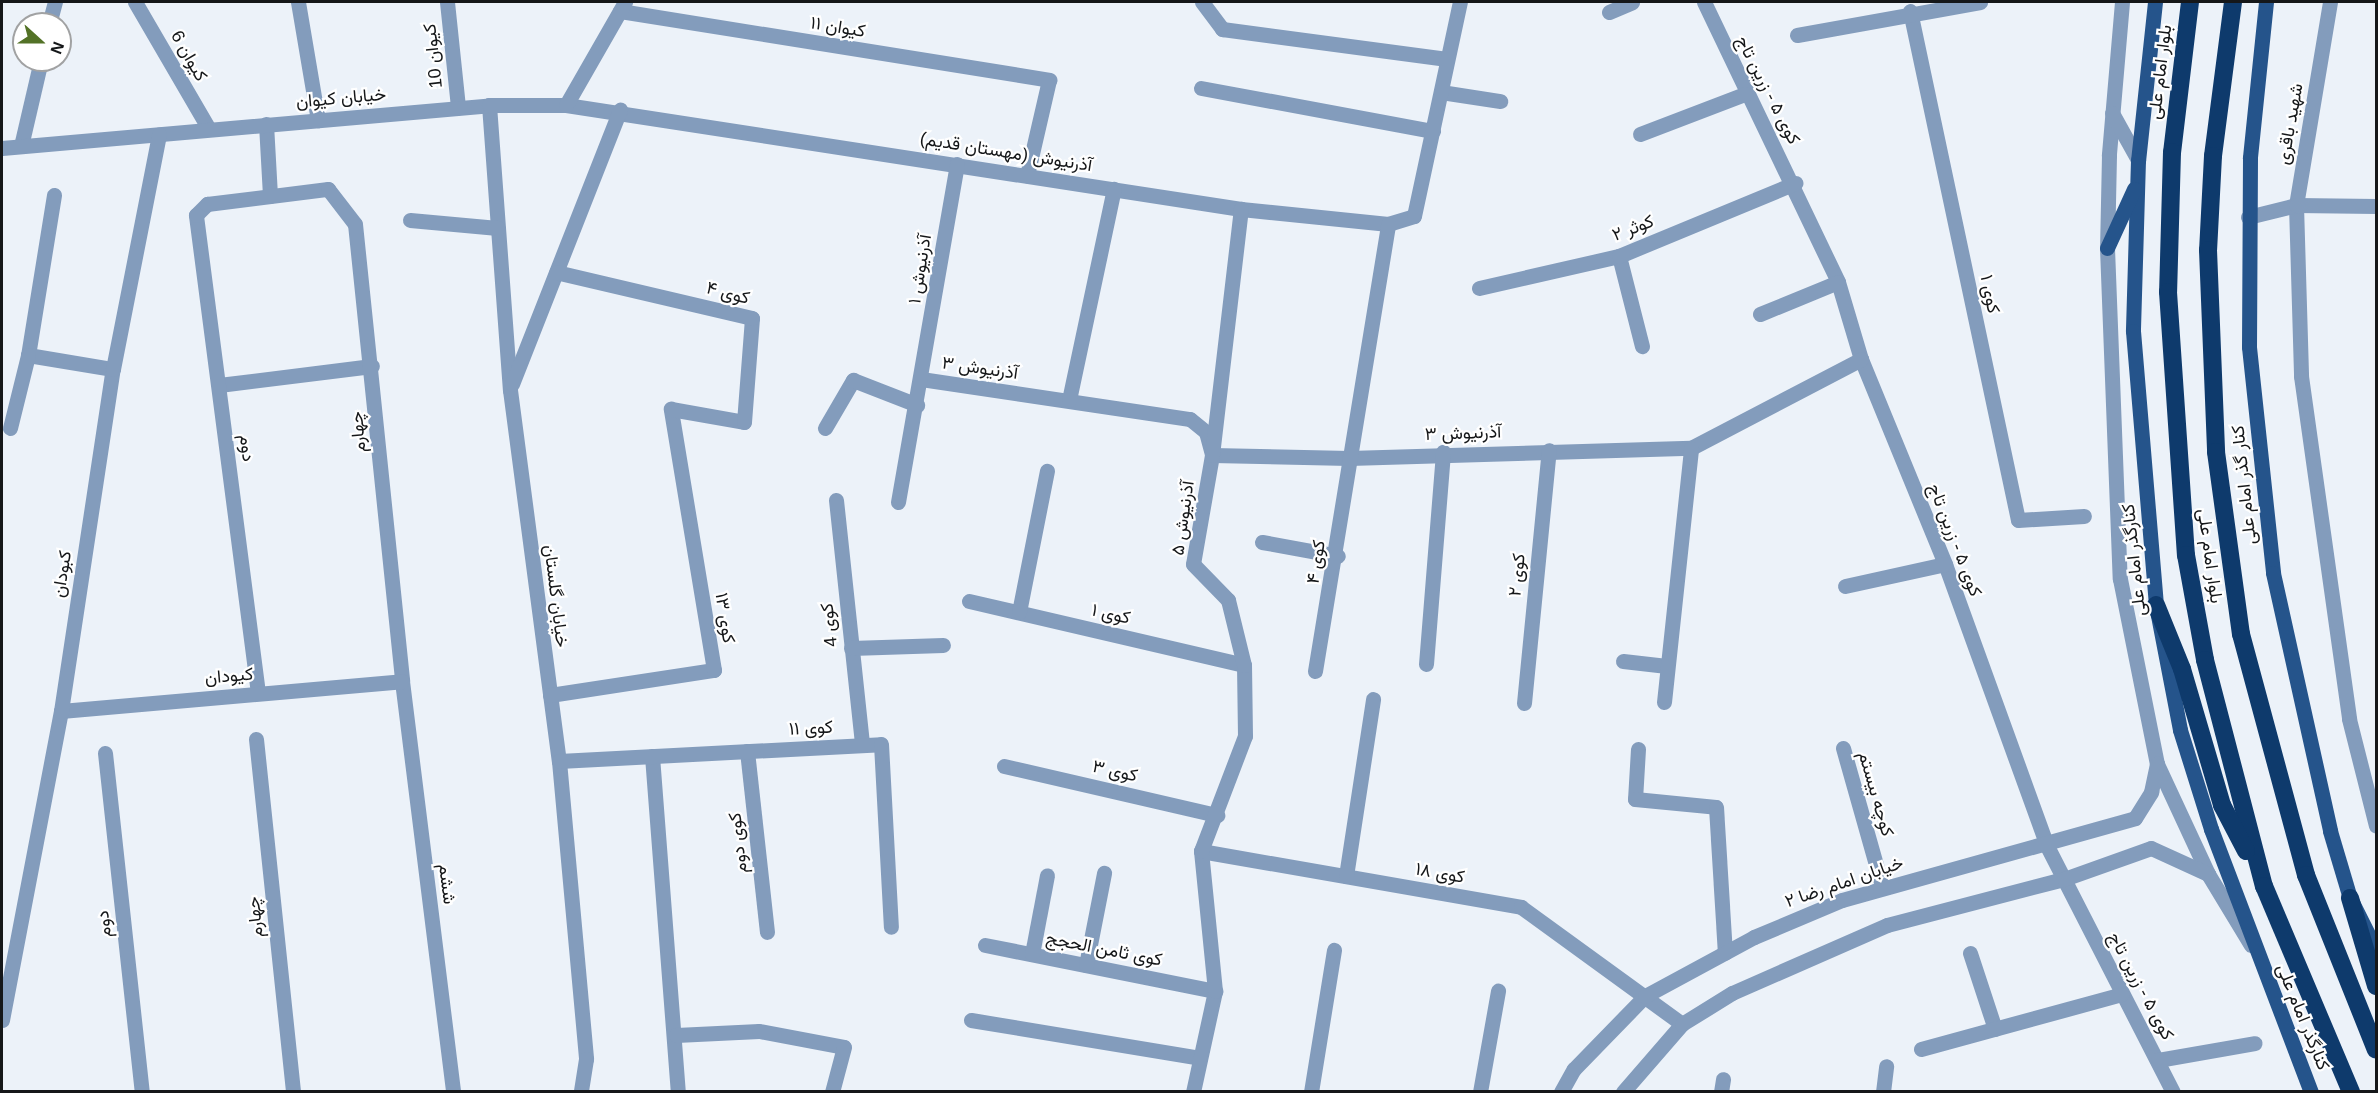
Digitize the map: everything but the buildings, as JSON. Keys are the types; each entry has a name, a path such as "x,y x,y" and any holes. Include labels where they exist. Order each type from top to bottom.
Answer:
{"highway":[{"name":"بلوار امام علی","path":"2190,2 2170,198 2168,292 2177,454 2186,555 2205,660 2264,886 2350,1092"},
{"name":"بلوار امام علی","path":"2232,2 2213,156 2208,250 2216,453 2237,611 2279,788 2306,875 2376,1050"},
{"path":"2156,605 2182,669 2222,805 2264,886"},
{"path":"2350,898 2376,986"}],"main road":[{"name":"کنارگذر امام علی","path":"2155,2 2136,184 2133,331 2156,605 2180,730 2258,956 2311,1092"},
{"name":"کنار گذر امام علی","path":"2266,2 2248,217 2249,347 2273,573 2303,722 2350,898 2376,950"},
{"path":"2107,248 2136,184"}],"street":[{"name":"کیوان 6","path":"135,2 209,129"},
{"path":"298,2 318,120"},
{"name":"کیوان 10","path":"447,2 458,107"},
{"path":"1202,2 1222,29 1447,59"},
{"name":"آذرنیوش (مهستان قدیم)","path":"566,105 620,110 1241,209 1388,224 1414,216 1460,2"},
{"path":"1609,12 1632,2"},
{"name":"کوی ۵ - زرین تاج","path":"1704,2 1745,94 1795,183 1838,282 1861,359 1945,564 2047,846 2173,1092"},
{"path":"1797,35 1910,11 1980,2"},
{"path":"2122,2 2112,113 2107,248 2120,579 2157,764 2208,874 2258,956"},
{"name":"شهید باقری","path":"2330,2 2296,205 2301,376 2315,500 2349,719 2376,826"},
{"path":"566,105 623,6"},
{"name":"کیوان ۱۱","path":"623,6 1049,80 1027,175"},
{"name":"کوی ۱","path":"1910,11 2018,520 2084,516"},
{"path":"21,146 38,72"},
{"path":"1201,88 1433,131"},
{"path":"1441,92 1500,101"},
{"path":"1640,134 1745,94"},
{"name":"خیابان گلستان","path":"489,105 510,390 559,761 586,1059 581,1092"},
{"name":"خیابان کیوان","path":"2,148 458,107 566,105"},
{"path":"510,390 620,110"},
{"path":"2112,113 2138,160"},
{"path":"266,124 270,196"},
{"name":"کبودان","path":"2,1020 61,711 113,369 159,134"},
{"name":"آذرنیوش ۱","path":"898,502 917,405 957,164"},
{"name":"کوثر ۲","path":"1479,288 1619,256 1795,183"},
{"name":"دوم","path":"258,693 196,215 207,204 328,189"},
{"name":"چهارم","path":"328,189 355,224 372,366 402,681"},
{"path":"1069,400 1114,189"},
{"path":"10,428 28,355 54,195"},
{"path":"2248,217 2296,205 2376,206"},
{"name":"آذرنیوش ۵","path":"1201,851 1217,815 1245,736 1244,665 1228,600 1193,564 1212,455 1241,209"},
{"path":"410,220 498,228"},
{"path":"1349,458 1388,224"},
{"path":"1619,256 1642,346"},
{"name":"کوی ۴","path":"556,272 752,318 744,422 671,409"},
{"path":"1760,314 1838,282"},
{"path":"28,355 113,369"},
{"name":"آذرنیوش ۳","path":"921,380 1190,419 1206,432 1212,455 1349,458 1443,452 1691,448 1861,359"},
{"path":"219,385 372,366"},
{"path":"825,428 853,380 917,405"},
{"name":"کوی ۱۳","path":"550,695 714,670 671,409"},
{"path":"1664,702 1691,448"},
{"name":"کوی ۲","path":"1524,703 1549,450"},
{"path":"1426,664 1443,452"},
{"name":"کوی ۴","path":"1315,671 1338,556 1349,458"},
{"path":"1019,612 1047,471"},
{"name":"کوی 4","path":"836,500 862,744"},
{"path":"1262,542 1338,556"},
{"path":"1845,586 1945,564"},
{"name":"کوی ۱","path":"969,601 1244,665"},
{"path":"851,648 942,645"},
{"path":"1623,661 1667,666"},
{"name":"کیودان","path":"61,711 402,681"},
{"name":"ششم","path":"402,681 453,1092"},
{"path":"1346,876 1373,699"},
{"name":"چهارم","path":"256,739 293,1092"},
{"path":"862,744 881,744 891,927"},
{"name":"کوی ۱۱","path":"559,761 862,744"},
{"name":"کوچه بیستم","path":"1843,748 1882,886"},
{"path":"1638,749 1635,799 1716,807 1725,953"},
{"name":"کوی دوم","path":"747,751 767,932"},
{"name":"دوم","path":"105,753 142,1092"},
{"path":"652,756 676,1035 678,1092"},
{"name":"خیابان امام رضا ۲","path":"1561,1092 1574,1069 1645,996 1725,953 1882,886 2047,846 2135,818 2151,792 2157,764"},
{"name":"کوی ۳","path":"1004,766 1217,815"},
{"path":"1623,1092 1682,1024 1732,993 1887,925 2064,879 2151,848 2208,874"},
{"path":"1193,1092 1215,991 1201,851"},
{"name":"کوی ۱۸","path":"1201,851 1521,907 1682,1024"},
{"path":"1086,965 1104,873"},
{"path":"1032,954 1047,875"},
{"name":"کوی ثامن الحجج","path":"985,945 1215,991"},
{"path":"1311,1092 1334,950"},
{"path":"1970,953 1995,1029"},
{"path":"1480,1092 1498,991"},
{"path":"1921,1049 2122,994"},
{"path":"971,1020 1200,1058"},
{"path":"676,1035 759,1030 844,1047 832,1092"},
{"path":"2158,1060 2254,1042"},
{"path":"1882,1092 1886,1066"}]}
